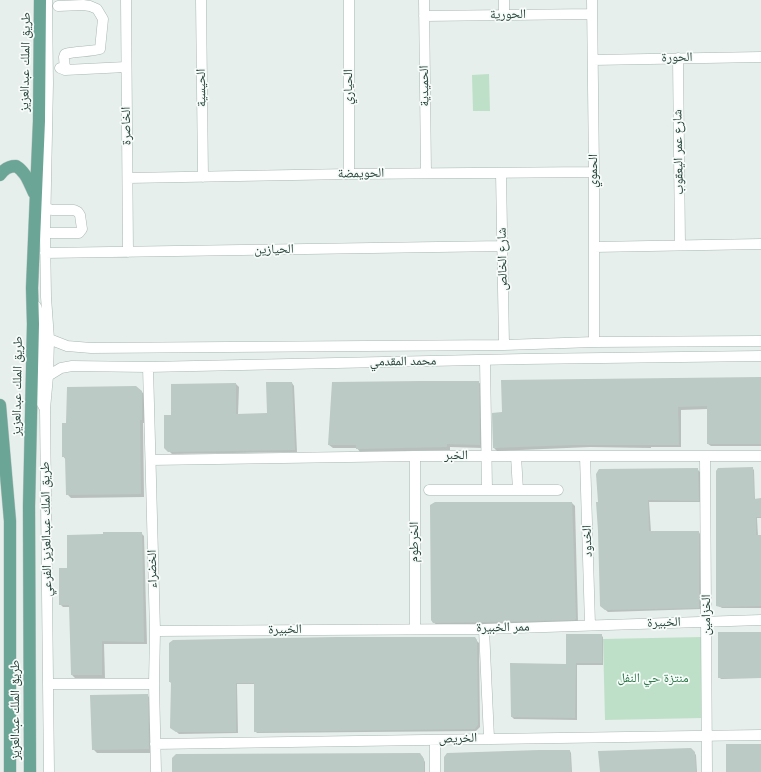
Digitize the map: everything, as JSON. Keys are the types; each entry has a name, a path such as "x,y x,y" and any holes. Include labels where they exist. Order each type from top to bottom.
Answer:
{"main road":[{"name":"طريق الملك عبدالعزيز","path":"30,772 29,506 33,324 32,288 39,121 40,0"},
{"path":"0,175 4,169 8,167 16,166 20,168 26,176 35,196"},
{"name":"طريق الملك عبدالعزيز","path":"0,406 10,521 10,772"}],"street":[{"path":"45,409 48,376 45,233 48,83 47,0"},
{"name":"الخاصرة","path":"126,0 128,252"},
{"name":"الحيسية","path":"201,0 204,177"},
{"name":"الحياري","path":"349,0 349,174"},
{"name":"الحميدية","path":"424,0 426,173"},
{"path":"504,0 504,15"},
{"name":"الحموي","path":"592,0 594,342"},
{"path":"58,6 90,6 96,9 103,19 100,49 93,51 77,51 65,54 61,69 126,67"},
{"name":"الحورية","path":"424,16 592,14"},
{"name":"الحورة","path":"593,60 761,57"},
{"name":"شارع عمر اليعقوب","path":"678,58 680,245"},
{"name":"الحويمضة","path":"128,178 594,172"},
{"name":"شارع الخالص","path":"502,173 504,345"},
{"path":"45,233 79,233 82,229 80,215 78,212 74,210 52,210 46,207"},
{"path":"594,247 761,244"},
{"name":"الحيازين","path":"46,253 503,246"},
{"name":"طريق الملك عبدالعزيز الفرعي","path":"32,288 42,327 39,398 45,409 49,772"},
{"name":"محمد المقدمي","path":"48,339 67,346 91,348 504,345 594,342 761,341"},
{"path":"524,344 524,359"},
{"path":"88,366 91,348"},
{"name":"محمد المقدمي","path":"48,376 61,368 72,366 148,367 524,359 761,356"},
{"path":"485,360 487,490"},
{"name":"الخضراء","path":"148,367 155,631 154,684 156,772"},
{"name":"الخبر","path":"151,460 415,456 761,456"},
{"name":"الخرطوم","path":"415,456 415,628"},
{"path":"516,456 518,490"},
{"name":"الخدود","path":"585,456 590,625"},
{"name":"الخزامين","path":"705,457 708,772"},
{"path":"429,490 558,490"},
{"name":"الخبيرة","path":"590,625 761,620"},
{"name":"ممر الخبيرة","path":"415,628 484,629 590,625"},
{"name":"الخبيرة","path":"155,631 415,628"},
{"path":"484,629 489,738"},
{"path":"48,684 154,684"},
{"name":"الخريص","path":"155,744 761,735"},
{"path":"435,740 435,772"}],"green space":[{"path":"489,74 490,111 473,111 472,75"},
{"name":"منتزة حي النفل","path":"701,637 703,718 605,720 603,639"}],"building":[{"path":"761,377 761,444 707,444 707,406 678,407 679,445 572,445 493,448 492,413 502,412 501,380"},
{"path":"479,381 480,445 447,444 447,447 356,449 356,445 328,445 332,382"},
{"path":"266,382 292,382 295,450 168,452 164,448 164,415 171,415 171,384 236,383 236,414 267,413"},
{"path":"136,386 142,391 142,420 140,420 141,494 66,495 65,457 62,457 62,423 66,423 67,387"},
{"path":"753,467 754,499 761,498 761,517 756,517 756,535 761,535 761,606 716,606 716,471 718,468"},
{"path":"698,468 699,501 648,500 649,531 699,531 699,608 605,610 600,606 596,502 598,502 596,474 599,469"},
{"path":"435,502 572,502 575,620 433,623 431,620 430,505"},
{"path":"103,532 142,532 144,642 102,641 102,675 71,675 69,605 59,605 59,568 67,568 67,535 103,534"},
{"path":"718,632 761,632 761,678 718,678"},
{"path":"566,634 602,634 602,663 576,663 575,718 511,717 510,663 566,664"},
{"path":"337,637 475,637 477,640 478,725 475,729 254,732 254,683 236,683 236,732 176,732 170,728 171,682 169,682 169,643 173,640"},
{"path":"148,694 149,749 92,750 90,695"},
{"path":"726,744 761,744 761,772 726,772"},
{"path":"691,748 695,752 696,772 600,772 598,751"},
{"path":"570,750 571,772 444,772 444,757 447,753"},
{"path":"420,753 424,759 424,772 172,772 172,758 176,754"}]}
